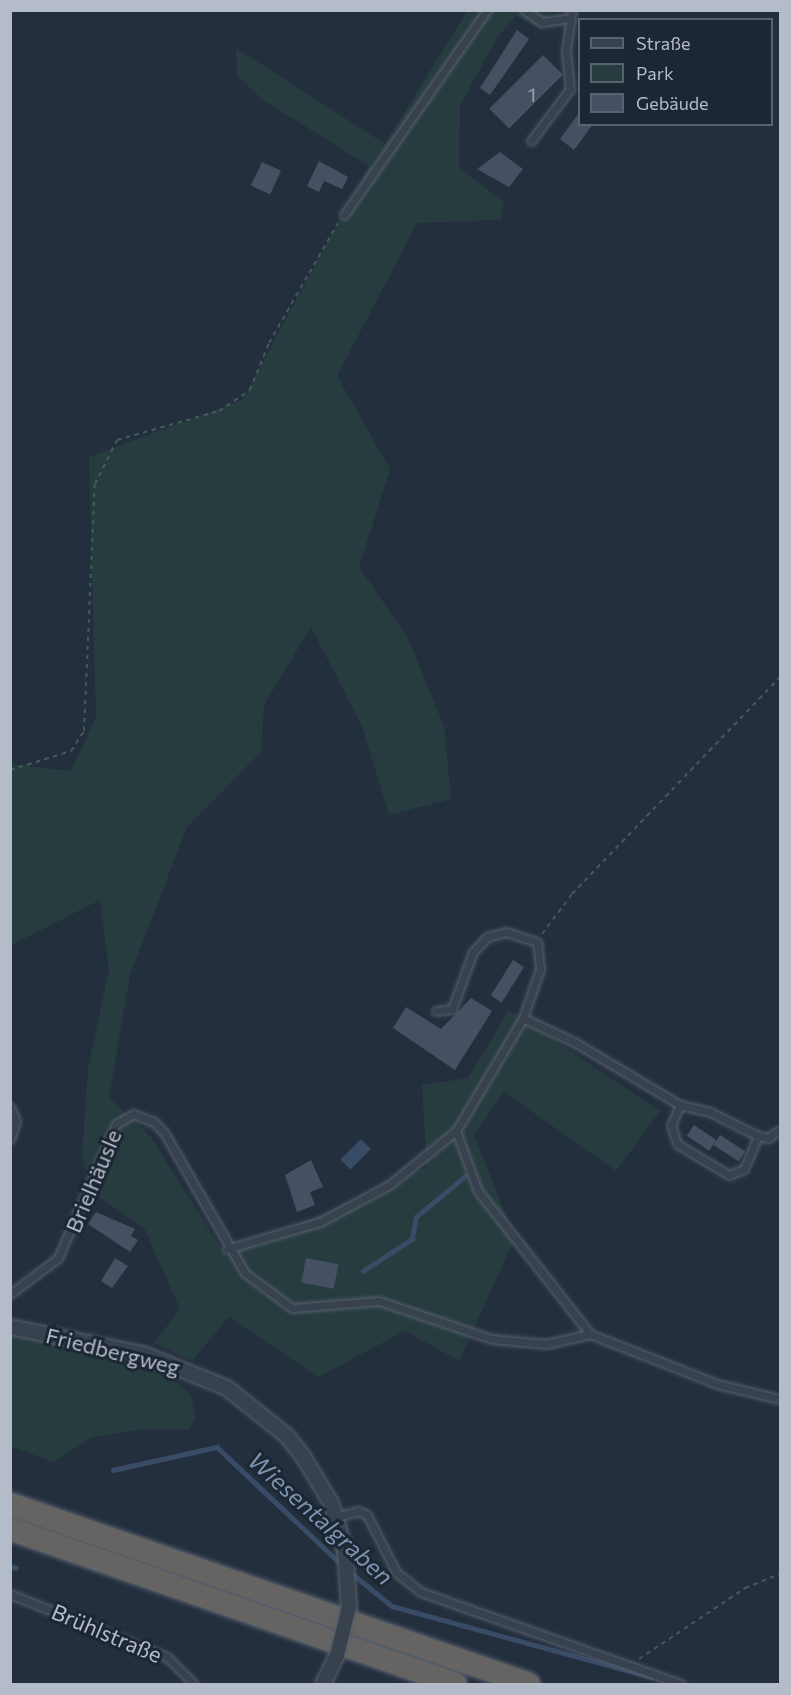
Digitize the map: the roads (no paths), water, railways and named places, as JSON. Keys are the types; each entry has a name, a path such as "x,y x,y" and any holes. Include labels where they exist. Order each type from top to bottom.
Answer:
{"highway":[{"path":"10,1503 529,1684"},
{"path":"10,1529 456,1684"}],"street":[{"name":"Friedbergweg","path":"10,1327 146,1355 228,1389 287,1436 336,1517 345,1550 349,1607 337,1654 322,1684"}],"lane":[{"path":"344,215 487,10"},
{"path":"524,10 542,22 569,18"},
{"path":"531,141 570,88 569,18 572,10"},
{"path":"435,1011 452,1009 473,952 487,937 506,932 537,942 540,969 523,1018 456,1131 389,1185 320,1222 227,1249 271,1298 292,1308 379,1301 492,1339 546,1344 590,1334"},
{"path":"523,1018 576,1043 680,1105 710,1112 758,1136 768,1138 780,1130"},
{"path":"680,1105 671,1125 677,1144 729,1175 744,1169 758,1136"},
{"path":"10,1107 16,1121 10,1139"},
{"name":"Brielhäusle","path":"10,1294 46,1271 62,1252 110,1137 125,1115 144,1116 165,1134 227,1249"},
{"path":"456,1131 478,1191 590,1334 717,1384 780,1399"},
{"path":"336,1517 358,1511 367,1515 396,1572 421,1592 633,1665 681,1684"},
{"name":"Brühlstraße","path":"10,1594 167,1657 194,1684"}],"water":[{"path":"361,1139 371,1149 350,1169 340,1160"}],"waterway":[{"path":"363,1271 412,1239 416,1217 465,1176"},
{"name":"Wiesentalgraben","path":"113,1470 217,1447 342,1565"},
{"name":"Wiesentalgraben","path":"10,1566 16,1568"},
{"name":"Wiesentalgraben","path":"349,1571 392,1606 651,1677"}]}
